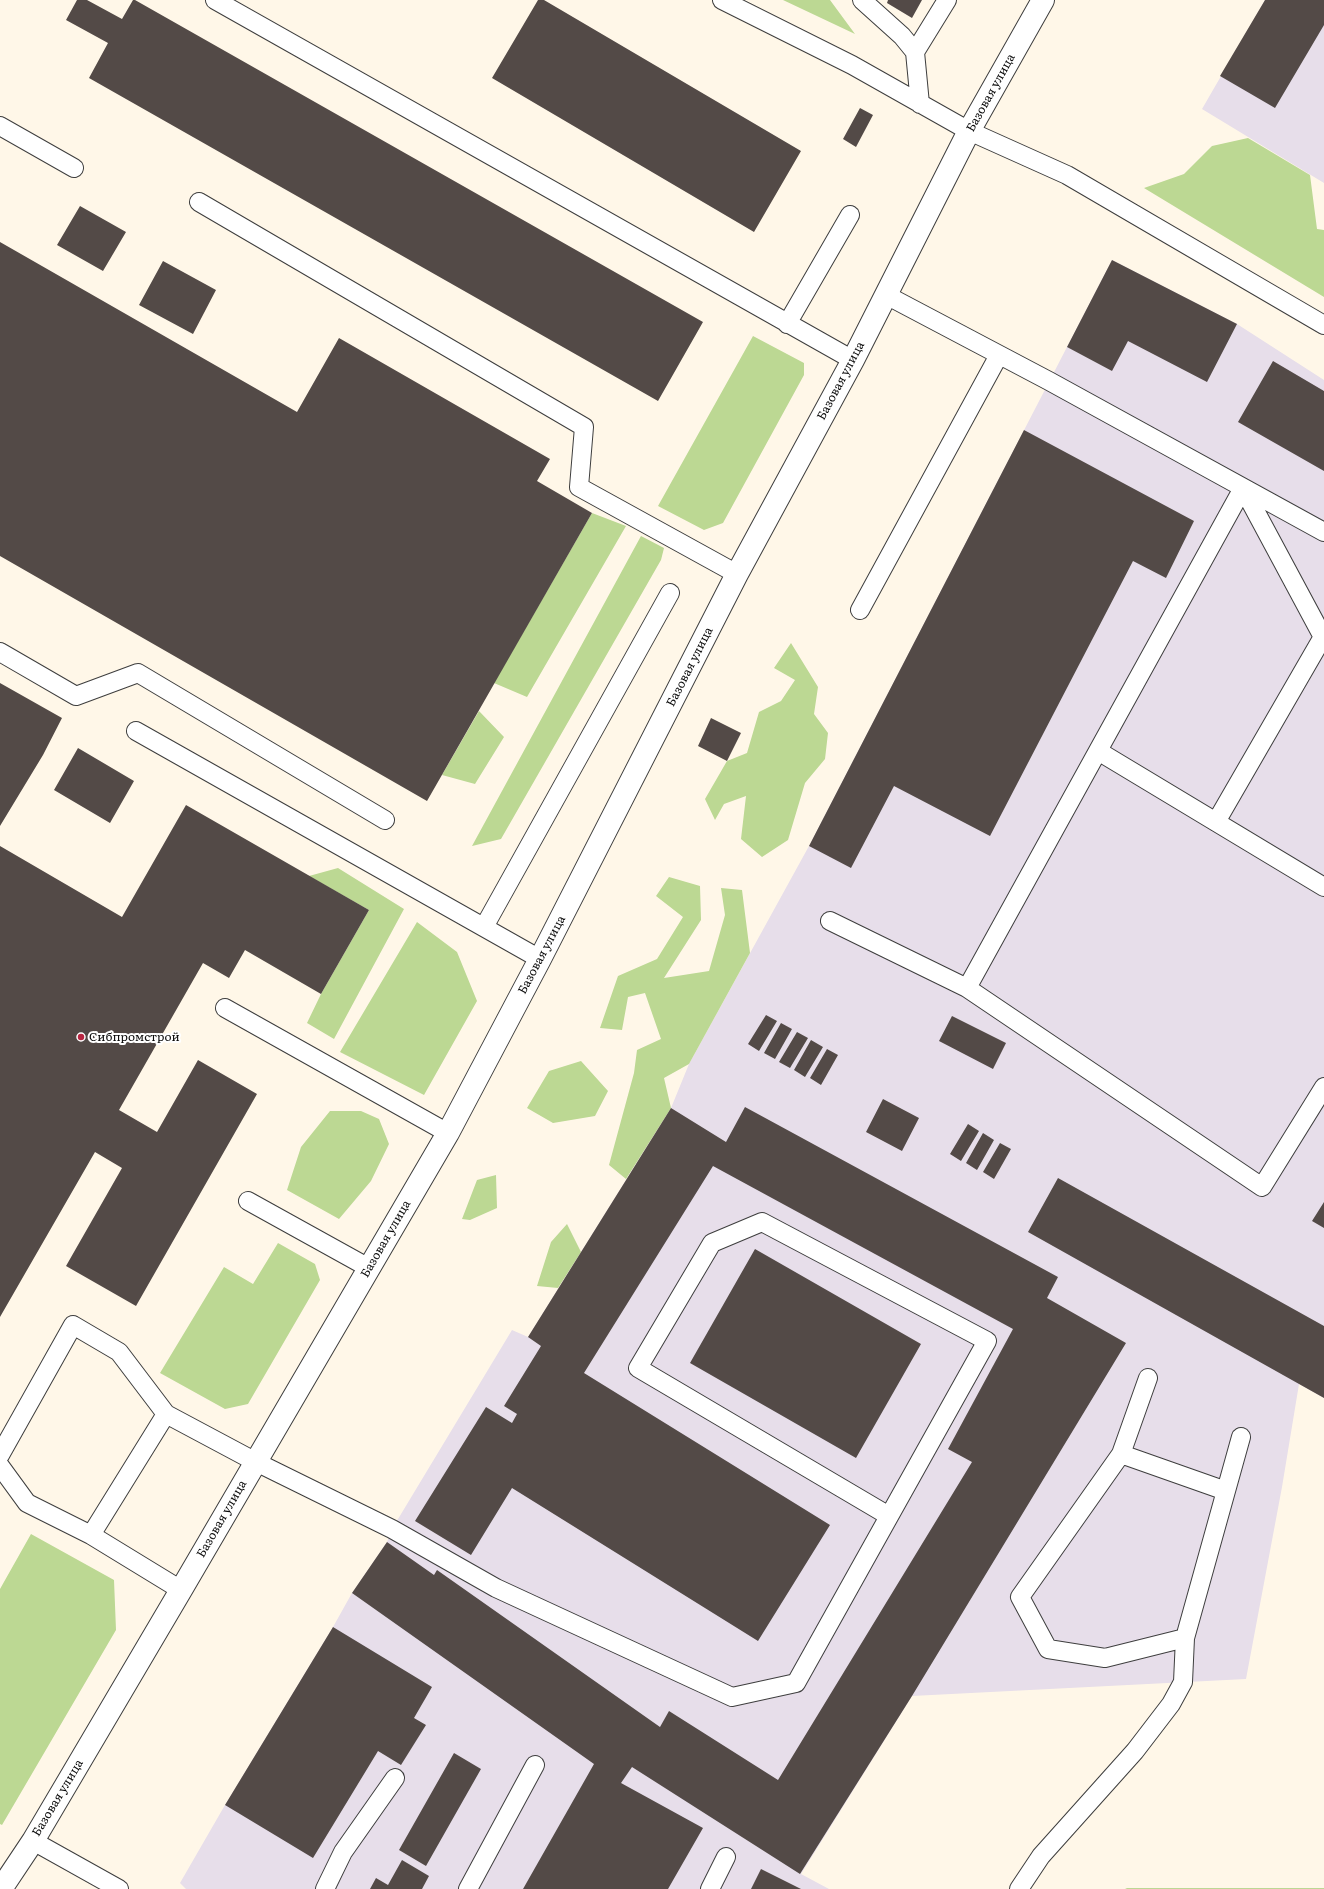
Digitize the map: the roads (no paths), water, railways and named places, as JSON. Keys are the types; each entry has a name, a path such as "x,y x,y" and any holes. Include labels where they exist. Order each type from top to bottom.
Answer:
{"street":[{"name":"Базовая улица","path":"1,1889 33,1841 448,1133 540,959 737,574 853,360 969,131 1043,0"}],"lane":[{"path":"215,0 853,360"},
{"path":"722,0 852,66 969,131 1067,175 1324,325"},
{"path":"862,0 902,36 915,52 920,104"},
{"path":"915,52 947,0"},
{"path":"0,126 74,168"},
{"path":"199,202 584,428 579,488 737,574"},
{"path":"787,324 850,215"},
{"path":"886,295 1324,532"},
{"path":"860,610 999,355"},
{"path":"1216,822 1324,637 1244,488"},
{"path":"967,988 1244,488"},
{"path":"484,927 670,593"},
{"path":"0,652 76,696 138,673 386,820"},
{"path":"136,731 540,959"},
{"path":"1098,751 1324,887"},
{"path":"830,921 967,988 1262,1187 1324,1087"},
{"path":"225,1008 448,1133"},
{"path":"248,1201 369,1268"},
{"path":"0,1455 72,1325 119,1352 166,1414 256,1462 392,1529 496,1588 732,1697 796,1683 987,1341 762,1222 712,1243 638,1368 889,1516"},
{"path":"1148,1378 1121,1454 1020,1597 1048,1649 1105,1658 1185,1638"},
{"path":"91,1535 166,1414"},
{"path":"1019,1889 1040,1856 1135,1751 1171,1704 1183,1682 1185,1638 1241,1437"},
{"path":"1121,1454 1226,1491"},
{"path":"0,1466 27,1503 91,1535 181,1590"},
{"path":"468,1889 535,1765"},
{"path":"325,1889 343,1852 395,1778"},
{"path":"33,1841 119,1889"},
{"path":"710,1889 726,1857"}],"place":[{"name":"Сибпромстрой","path":"81,1037"}]}
